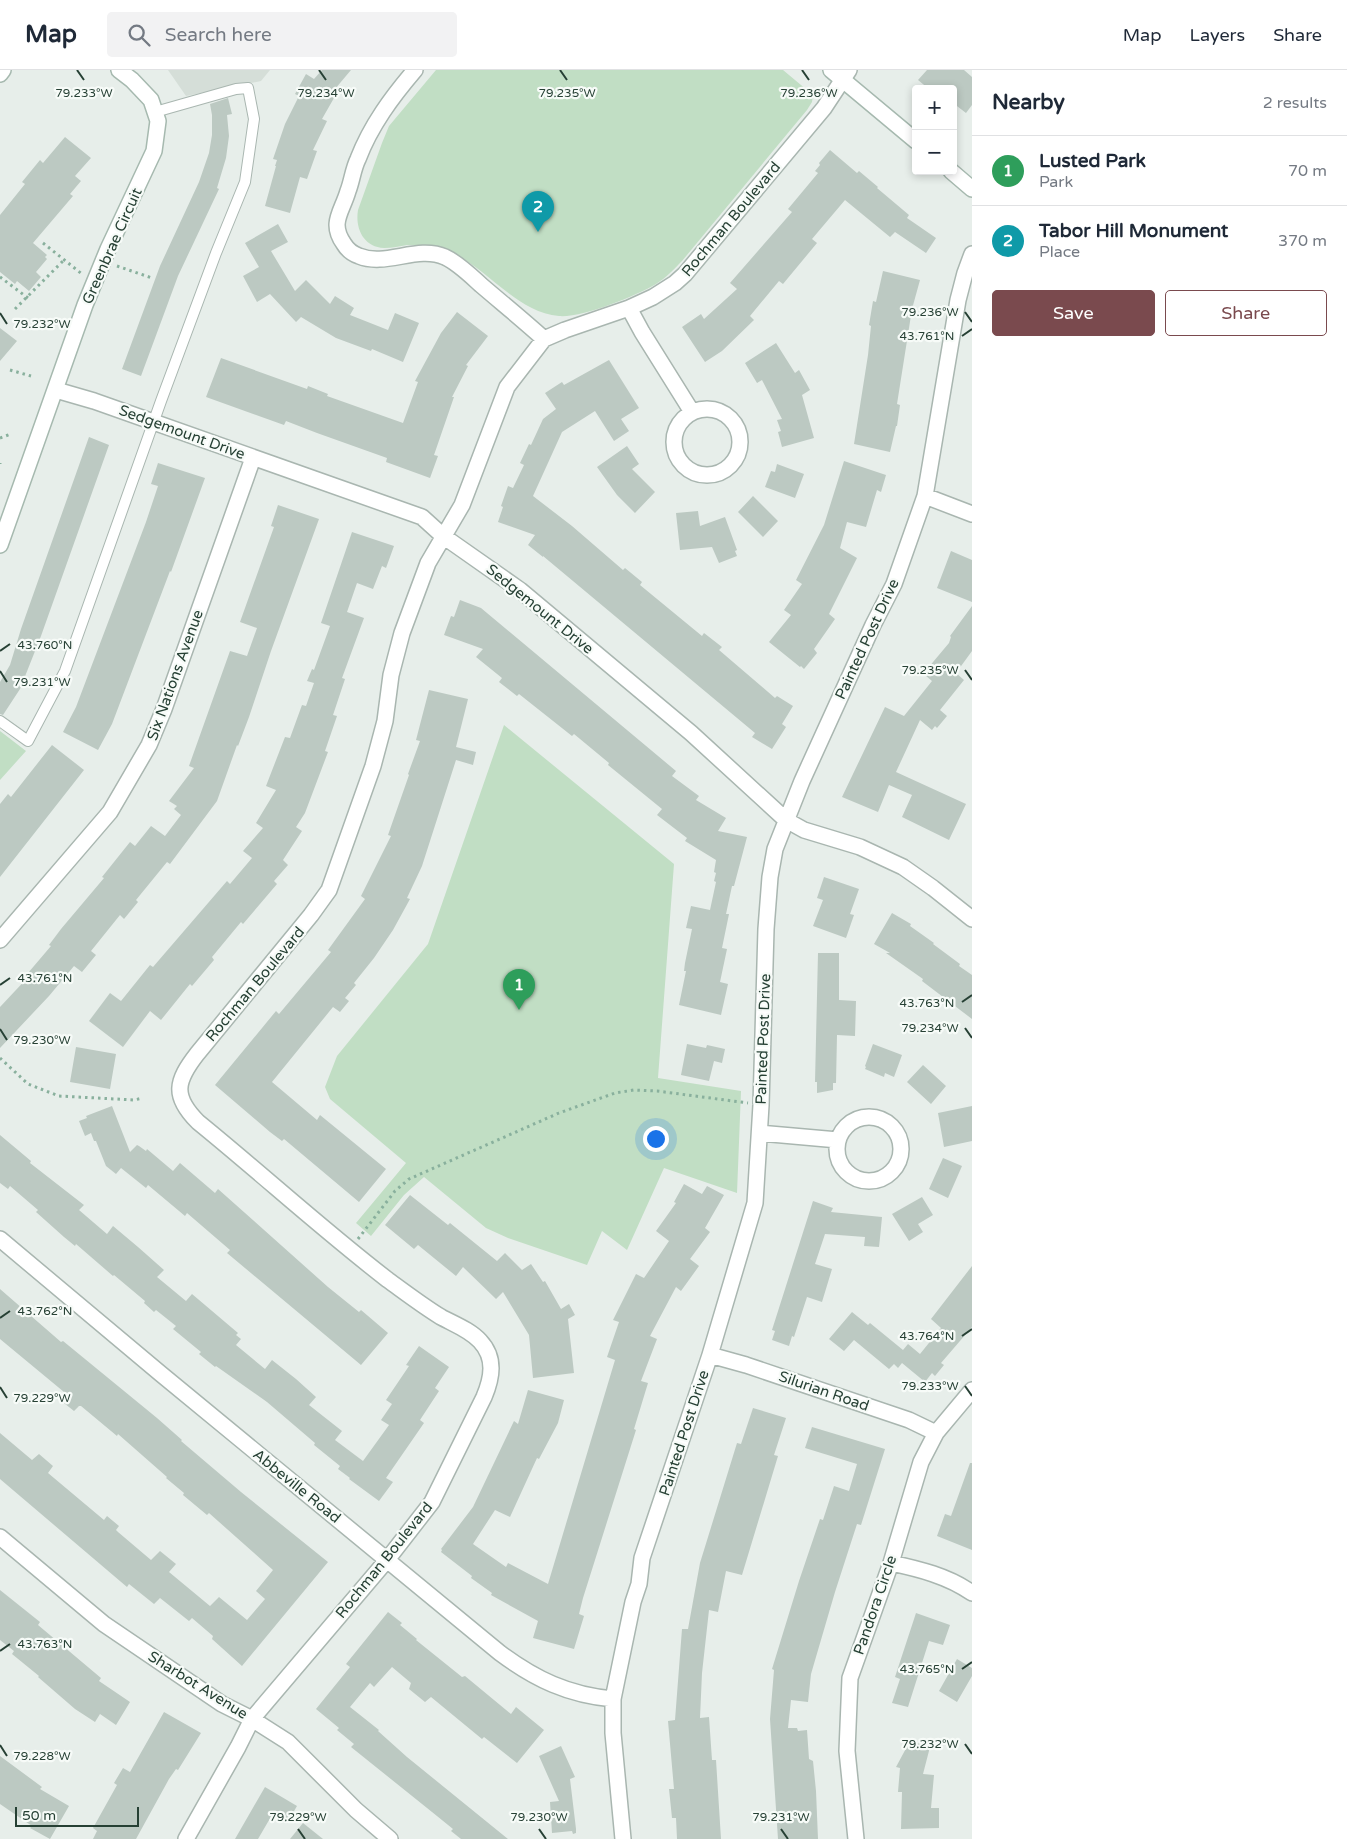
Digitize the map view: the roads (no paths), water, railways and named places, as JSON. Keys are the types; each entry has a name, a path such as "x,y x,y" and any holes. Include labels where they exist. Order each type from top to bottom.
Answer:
{"street":[{"path":"0,74 3,70"},
{"name":"Greenbrae Circuit","path":"0,545 94,284 154,151 158,121 150,100 120,70"},
{"path":"415,70 387,104 372,127 357,159 348,194 336,223 337,233 346,247 357,255 368,259 421,254 444,257 464,270 544,339"},
{"path":"841,73 912,137"},
{"name":"Rochman Boulevard","path":"186,1839 252,1719 387,1560 432,1502 491,1381 492,1366 490,1358 481,1342 473,1335 415,1300 380,1274 198,1122 181,1098 180,1085 184,1072 312,916 329,890 373,766 385,722 391,676 402,633 428,563 462,505 505,389 544,339 630,308 675,283 690,269 824,108 841,73"},
{"path":"956,175 972,189"},
{"name":"Painted Post Drive","path":"623,1839 613,1699 633,1602 639,1584 642,1558 710,1355 755,1203 760,1133 766,929 774,849 802,781 894,584 925,496 958,300 972,254"},
{"path":"630,308 642,332 692,412"},
{"name":"Sedgemount Drive","path":"56,390 94,400 422,517 443,536 520,590 692,733 786,820 804,830 860,847 902,867 933,888 972,919"},
{"path":"708,409 723,413 735,424 740,439 738,455 728,468 713,475 697,474 684,466 675,453 674,437 680,422 692,412 708,409"},
{"name":"Six Nations Avenue","path":"0,940 110,812 149,745 164,709 253,458"},
{"path":"925,496 972,514"},
{"path":"875,1117 892,1126 900,1139 901,1152 894,1170 877,1180 859,1180 843,1168 837,1153 838,1140 844,1130 858,1118 875,1117"},
{"path":"760,1133 838,1140"},
{"name":"Abbeville Road","path":"0,1239 161,1374 500,1652 532,1676 587,1697 613,1699"},
{"name":"Silurian Road","path":"710,1355 738,1362 908,1420 936,1433"},
{"name":"Pandora Circle","path":"856,1839 847,1751 850,1678 890,1563 921,1462 936,1433 972,1390"},
{"name":"Sharbot Avenue","path":"0,1537 104,1624 222,1704 252,1719 288,1742 356,1810 390,1839"},
{"path":"890,1563 931,1573 972,1593"}],"lane":[{"path":"0,721 28,741 65,671 161,401 209,271 245,182 254,119 248,88 236,89 155,112"}],"place":[{"name":"Tabor Hill Monument","path":"538,232"},
{"name":"Lusted Park","path":"519,1010"}]}
